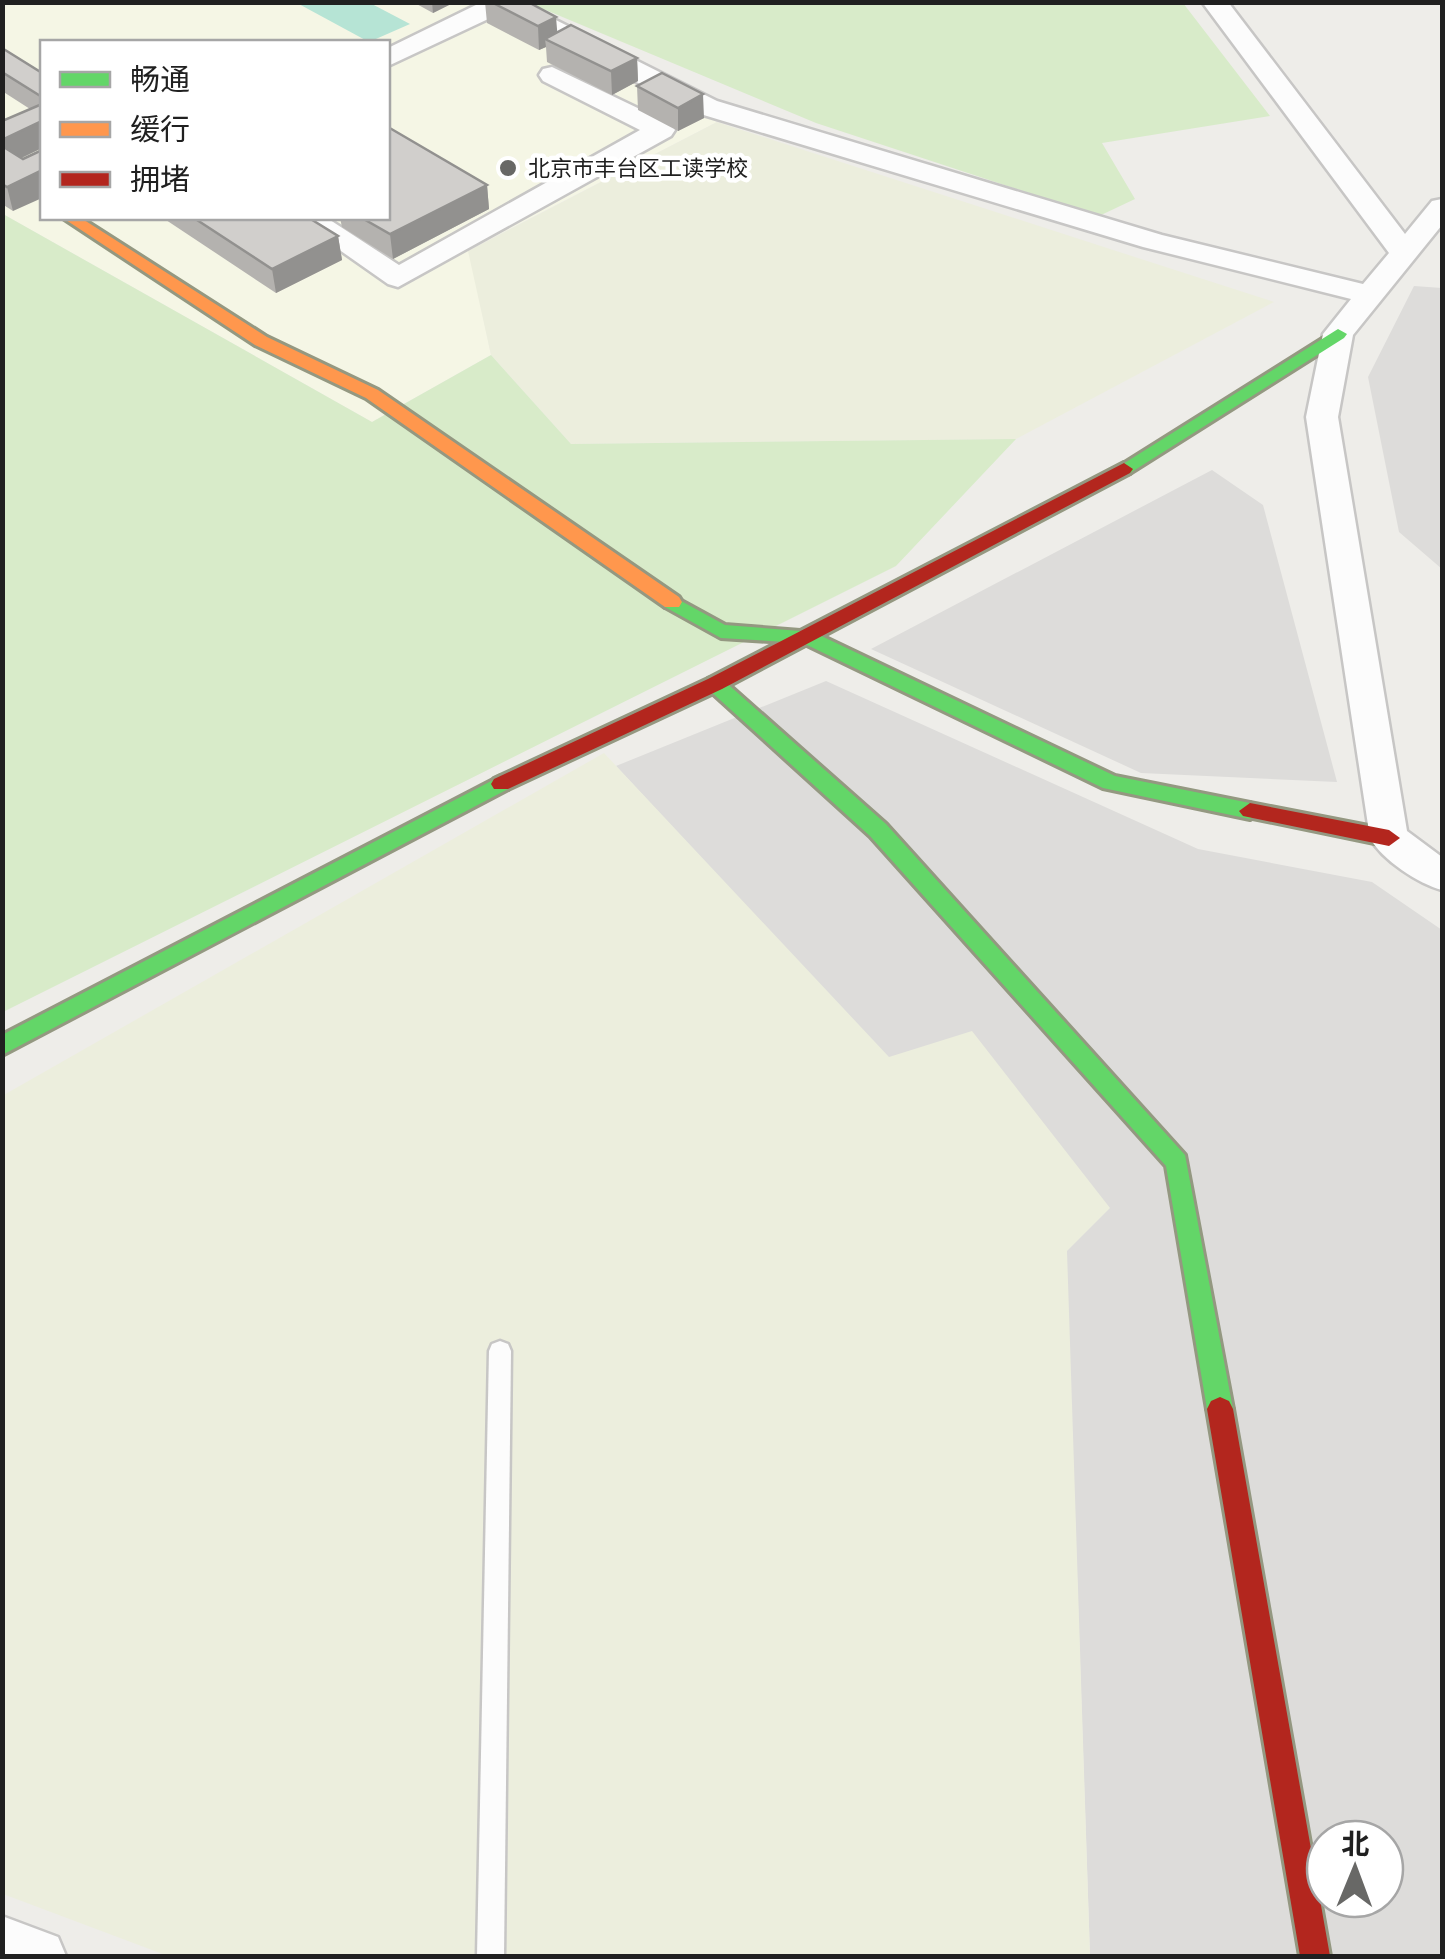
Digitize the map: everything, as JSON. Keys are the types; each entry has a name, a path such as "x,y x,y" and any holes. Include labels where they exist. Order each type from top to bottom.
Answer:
{"street":[{"path":"1214,2 1403,252"},
{"path":"390,57 501,3 707,107 1153,241 1369,294"},
{"path":"311,220 398,278 661,130 552,76"},
{"path":"2,1046 457,805 715,684 1110,478 1338,334 1442,207"},
{"path":"75,220 261,341 372,394 678,606 721,631 806,637 1110,783 1389,838 1442,876"},
{"path":"1338,334 1322,416 1389,838"},
{"path":"715,684 878,830 1178,1162 1314,1956"},
{"path":"2,1943 39,1956"}],"lane":[{"path":"490,1956 500,1352"}],"shaded area":[{"name":"北京市丰台区工读学校","path":"2,3 464,3 507,11 717,122 469,250 491,355 372,422 3,214"},
{"path":"717,122 1274,302 1016,439 571,444 491,355 468,251"},
{"path":"1414,286 1442,288 1442,569 1399,532 1368,377"},
{"path":"1212,470 1263,505 1337,782 1141,773 871,649"},
{"path":"826,681 1198,849 1372,882 1442,930 1442,1956 1090,1956 1066,1251 616,766"},
{"path":"604,753 889,1057 972,1031 1110,1208 1067,1251 1090,1956 168,1956 3,1894 2,1096"}],"green space":[{"path":"297,3 370,3 410,24 365,40"},
{"path":"529,3 1183,3 1270,116 1102,143 1135,199 1099,216 816,123"},
{"path":"3,214 372,422 491,355 571,444 1016,439 896,566 3,1012"}],"building":[{"path":"491,2 528,2 556,17 538,26"},
{"path":"571,25 637,58 611,71 545,39"},
{"path":"2,48 40,72 40,96 2,72"},
{"path":"662,73 703,94 678,108 637,86"},
{"path":"40,105 40,122 2,140 2,121"},
{"path":"390,128 487,185 390,234 366,220 390,220"},
{"path":"2,146 23,159 40,151 40,171 7,187 2,184"},
{"path":"197,220 312,220 338,236 272,269"}],"traffic: fast":[{"path":"1124,469 1338,334"},
{"path":"672,602 721,631 806,637 1110,783 1250,811"},
{"path":"715,684 878,830 1177,1162 1220,1409"},
{"path":"2,1046 501,784"}],"traffic: slow":[{"path":"74,220 261,341 372,394 672,602"}],"traffic: jam":[{"path":"501,784 715,684 1124,469"},
{"path":"1250,811 1389,838"},
{"path":"1220,1409 1315,1956"}],"place":[{"name":"北京市丰台区工读学校","path":"508,168"}]}
